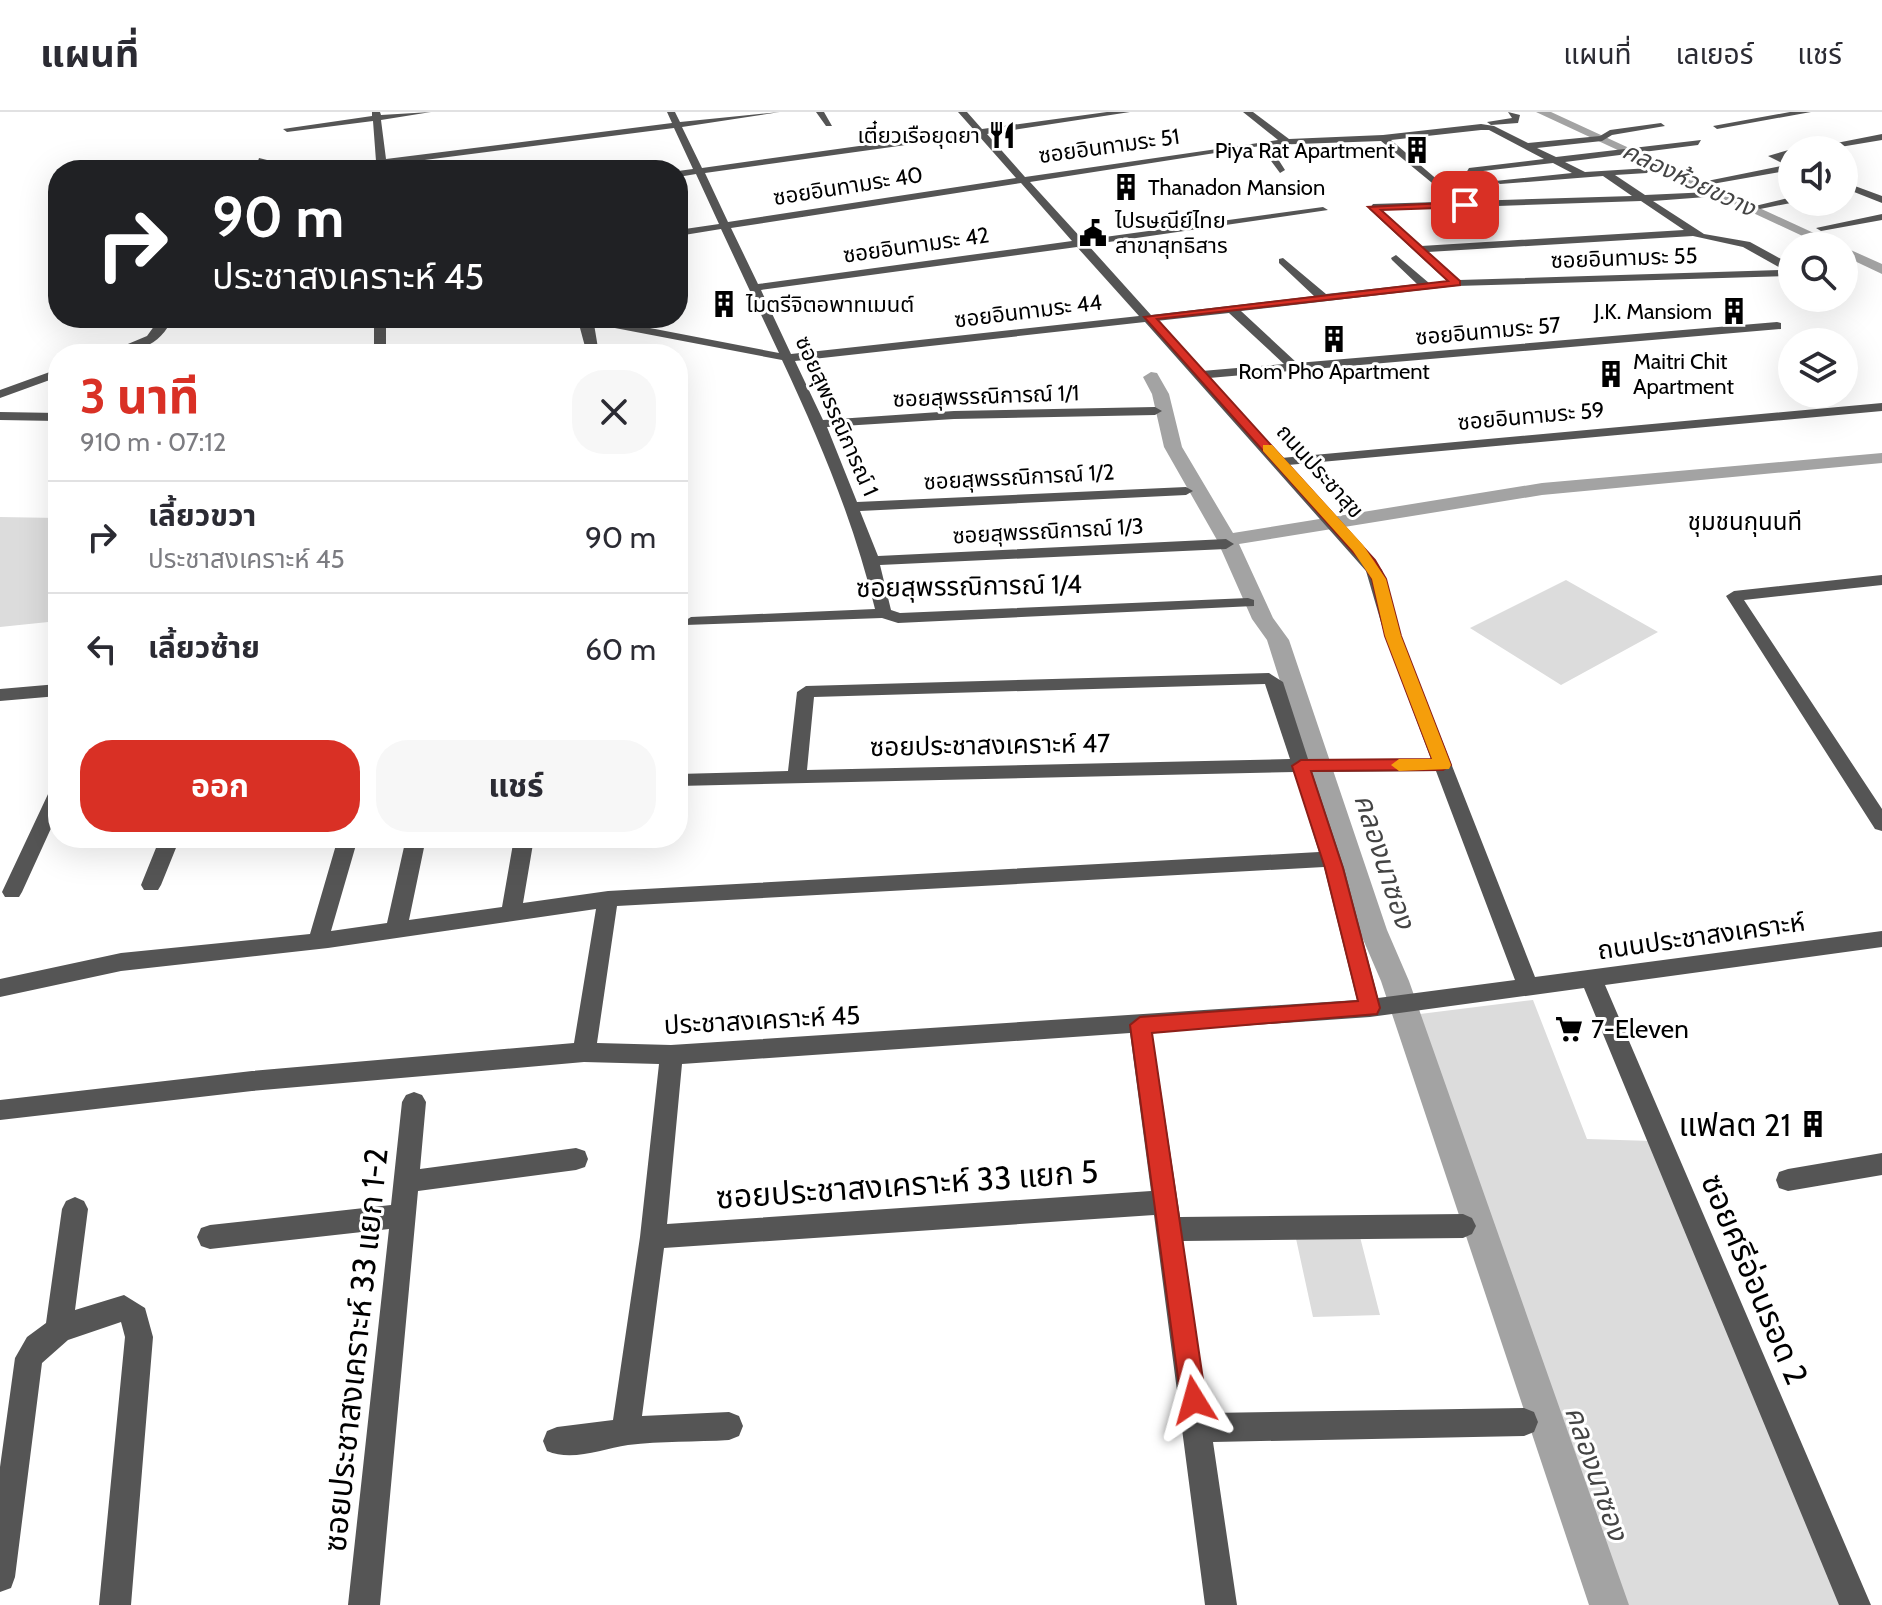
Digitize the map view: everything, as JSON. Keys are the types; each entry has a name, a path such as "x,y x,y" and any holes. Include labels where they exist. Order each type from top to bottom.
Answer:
{"street":[{"path":"287,129 376,115 427,112"},
{"name":"ซอยสุพรรณิการณ์ 1","path":"671,112 854,507 872,561 884,613"},
{"path":"425,160 776,112"},
{"path":"820,112 829,124"},
{"name":"ถนนประชาสุข","path":"962,112 1368,560 1379,579 1393,636 1528,986"},
{"path":"688,172 1126,112"},
{"path":"1247,112 1287,142"},
{"path":"1483,112 1489,124 1584,175"},
{"path":"1489,124 1515,121 1517,117 1512,112"},
{"path":"1717,126 1807,112"},
{"path":"376,115 381,160"},
{"name":"ซอยอินทามระ 51","path":"1024,179 1263,143 1383,138 1489,124"},
{"path":"1526,146 1599,139 1610,133 1661,126"},
{"path":"1858,141 1882,137"},
{"path":"1383,138 1437,184"},
{"path":"1469,171 1698,142"},
{"path":"1263,143 1280,170"},
{"path":"1712,181 1778,169"},
{"path":"1478,182 1647,170"},
{"name":"ซอยอินทามระ 55","path":"1606,174 1695,233 1710,240 1746,244 1778,263"},
{"name":"ซอยอินทามระ 40","path":"688,231 1024,179"},
{"path":"1858,187 1882,184"},
{"path":"1858,192 1882,200"},
{"path":"1456,283 1373,207 1645,199 1706,194"},
{"path":"1760,206 1778,203"},
{"name":"ซอยอินทามระ 42","path":"754,288 1323,210"},
{"path":"1821,228 1882,217"},
{"name":"ซอยอินทามระ 55","path":"1418,249 1695,233"},
{"path":"1396,258 1426,286"},
{"path":"1283,261 1323,298"},
{"name":"ซอยอินทามระ 55","path":"1149,317 1456,283 1778,272"},
{"path":"1231,308 1295,368"},
{"name":"ซอยอินทามระ 44","path":"632,328 787,358 1149,317"},
{"name":"ซอยอินทามระ 57","path":"1203,375 1777,326"},
{"path":"136,344 156,336 164,328"},
{"path":"0,394 48,377"},
{"path":"0,414 30,383"},
{"name":"ซอยอินทามระ 59","path":"1280,462 1882,407"},
{"name":"ซอยสุพรรณิการณ์ 1/1","path":"818,424 954,415 1155,411"},
{"path":"0,414 48,416"},
{"name":"ซอยสุพรรณิการณ์ 1/2","path":"854,507 1186,491"},
{"name":"ซอยสุพรรณิการณ์ 1/3","path":"872,561 1226,544"},
{"path":"1882,580 1734,596 1882,824"},
{"name":"ซอยสุพรรณิการณ์ 1/4","path":"691,622 884,613 898,618 1248,603"},
{"path":"797,776 806,692 1269,678 1274,682 1331,859 1370,1008"},
{"path":"0,695 48,691"},
{"name":"ซอยประชาสงเคราะห์ 47","path":"688,780 1443,765"},
{"path":"12,892 48,814"},
{"path":"151,885 166,848"},
{"path":"318,941 345,848"},
{"path":"396,930 414,848"},
{"path":"511,915 522,848"},
{"path":"0,988 121,962 318,941 608,899 1331,859"},
{"path":"584,1052 608,899"},
{"name":"ถนนประชาสงเคราะห์","path":"1528,986 1882,939"},
{"name":"ซอยศรีอ่อนรอด 2","path":"1591,979 1855,1605"},
{"name":"ประชาสงเคราะห์ 45","path":"0,1110 252,1081 584,1052 671,1055 1140,1025 1370,1008 1528,986"},
{"path":"1140,1025 1221,1605"},
{"path":"626,1431 653,1237 671,1055"},
{"name":"ซอยประชาสงเคราะห์ 33 แยก 1-2","path":"364,1605 414,1102"},
{"path":"404,1182 576,1159"},
{"path":"1788,1180 1882,1164"},
{"name":"ซอยประชาสงเคราะห์ 33 แยก 5","path":"653,1237 1167,1202"},
{"path":"59,1330 75,1209"},
{"path":"210,1237 401,1216"},
{"path":"1170,1229 1463,1226"},
{"path":"0,1577 29,1358 38,1343 59,1330 124,1308 135,1317 139,1337 115,1605"},
{"path":"1198,1428 1524,1422"},
{"path":"557,1441 605,1437 626,1431 729,1426"}],"shaded area":[{"path":"0,517 48,518 48,622 0,627"},
{"path":"1566,580 1658,632 1561,685 1470,628"},
{"path":"1533,1000 1587,1139 1652,1141 1845,1605 1623,1605 1592,1510 1412,1015"},
{"path":"1359,1233 1380,1315 1313,1317 1295,1234"}],"waterway":[{"name":"คลองห้วยขวาง","path":"1542,112 1804,232"},
{"name":"คลองห้วยขวาง","path":"1858,258 1882,270"},
{"path":"1151,377 1163,402 1173,447 1227,540"},
{"name":"คลองนาซอง","path":"1227,540 1542,489 1882,458"},
{"name":"คลองนาซอง","path":"1227,540 1263,619 1278,640 1373,930 1395,981 1609,1605"}],"slow traffic":[{"path":"1267,448 1358,548 1379,579 1393,636 1443,765 1399,765"}],"place":[{"name":"เตี๋ยวเรือยุดยา","path":"1002,135"},
{"name":"Piya Rat Apartment","path":"1417,150"},
{"name":"Thanadon Mansion","path":"1126,187"},
{"name":"ไปรษณีย์ไทย สาขาสุทธิสาร","path":"1093,233"},
{"name":"ไมตรีจิตอพาทเมนต์","path":"724,304"},
{"name":"J.K. Mansiom","path":"1734,311"},
{"name":"Rom Pho Apartment","path":"1334,339"},
{"name":"Maitri Chit Apartment","path":"1611,374"},
{"name":"7-Eleven","path":"1569,1029"},
{"name":"แฟลต 21","path":"1813,1124"}],"district":[{"name":"ชุมชนกุนนที","path":"1745,521"}],"route":[{"path":"1194,1400 1140,1025 1370,1008 1334,868 1301,766 1443,765 1393,636 1379,579 1368,560 1149,317 1456,283 1373,207 1465,205"}]}
